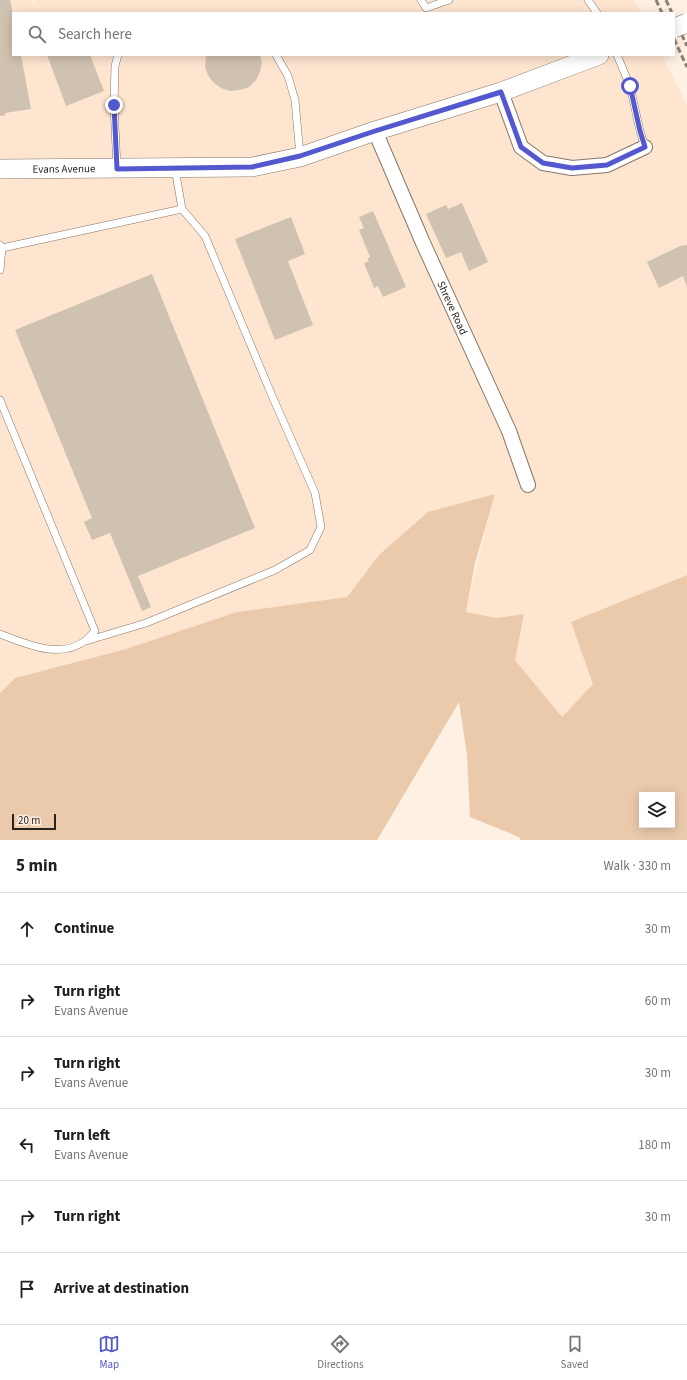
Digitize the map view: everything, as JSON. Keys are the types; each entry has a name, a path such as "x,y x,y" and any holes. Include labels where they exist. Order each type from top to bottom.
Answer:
{"street":[{"path":"675,28 687,24"},
{"name":"Evans Avenue","path":"0,169 252,167 300,156 501,92 591,58"},
{"path":"501,92 521,147 543,163 572,168 607,165 645,147"},
{"name":"Shreve Road","path":"375,131 423,243 509,431 528,485"}],"lane":[{"path":"421,0 426,8 449,0"},
{"path":"588,0 596,12"},
{"path":"117,169 114,105 115,66 118,56"},
{"path":"277,56 288,76 295,100 300,156"},
{"path":"617,56 630,86 645,147"},
{"path":"0,634 31,646 51,650 68,648 86,640 146,623 275,570 310,550 321,527 315,493 273,398 205,236 182,209 175,168"},
{"path":"0,270 1,247 182,209"},
{"path":"0,400 94,631 86,640"}],"shaded area":[{"path":"0,0 32,0 34,4 35,0 634,0 640,12 12,12 12,56 662,56 687,105 687,575 673,580 593,684 562,717 515,660 524,614 496,618 466,612 494,494 379,555 347,597 237,612 126,649 15,678 0,693"},
{"path":"495,494 475,563 466,612 496,618 524,614 515,660 562,717 593,684 571,622 687,575 687,840 521,840 519,837 470,817 467,755 459,702 377,840 0,840 0,693 15,678 126,649 237,612 347,597 379,555 428,512"}],"building":[{"path":"0,0 10,0 13,12 12,56 21,56 31,109 5,113 6,115 0,116"},
{"path":"47,56 90,56 104,91 66,106"},
{"path":"206,56 260,56 262,62 260,72 256,80 249,87 230,91 221,88 213,82 205,67"},
{"path":"462,203 488,262 469,271 461,252 446,258 426,214 446,205 448,209"},
{"path":"373,211 406,287 383,297 378,286 374,288 364,263 369,261 367,259 370,257 359,230 364,228 359,217"},
{"path":"291,217 305,254 288,261 313,325 275,340 235,239"},
{"path":"687,245 687,287 683,276 659,288 647,262 680,246"},
{"path":"152,274 255,528 138,576 151,607 142,611 110,533 92,540 84,522 92,518 15,330"}],"railway":[{"path":"656,0 662,12"},
{"path":"666,0 672,12"},
{"path":"675,20 687,46"},
{"path":"675,41 687,67"}],"route":[{"path":"114,105 117,169 252,167 300,156 501,92 521,147 543,163 572,168 607,165 645,147 630,86"}]}
